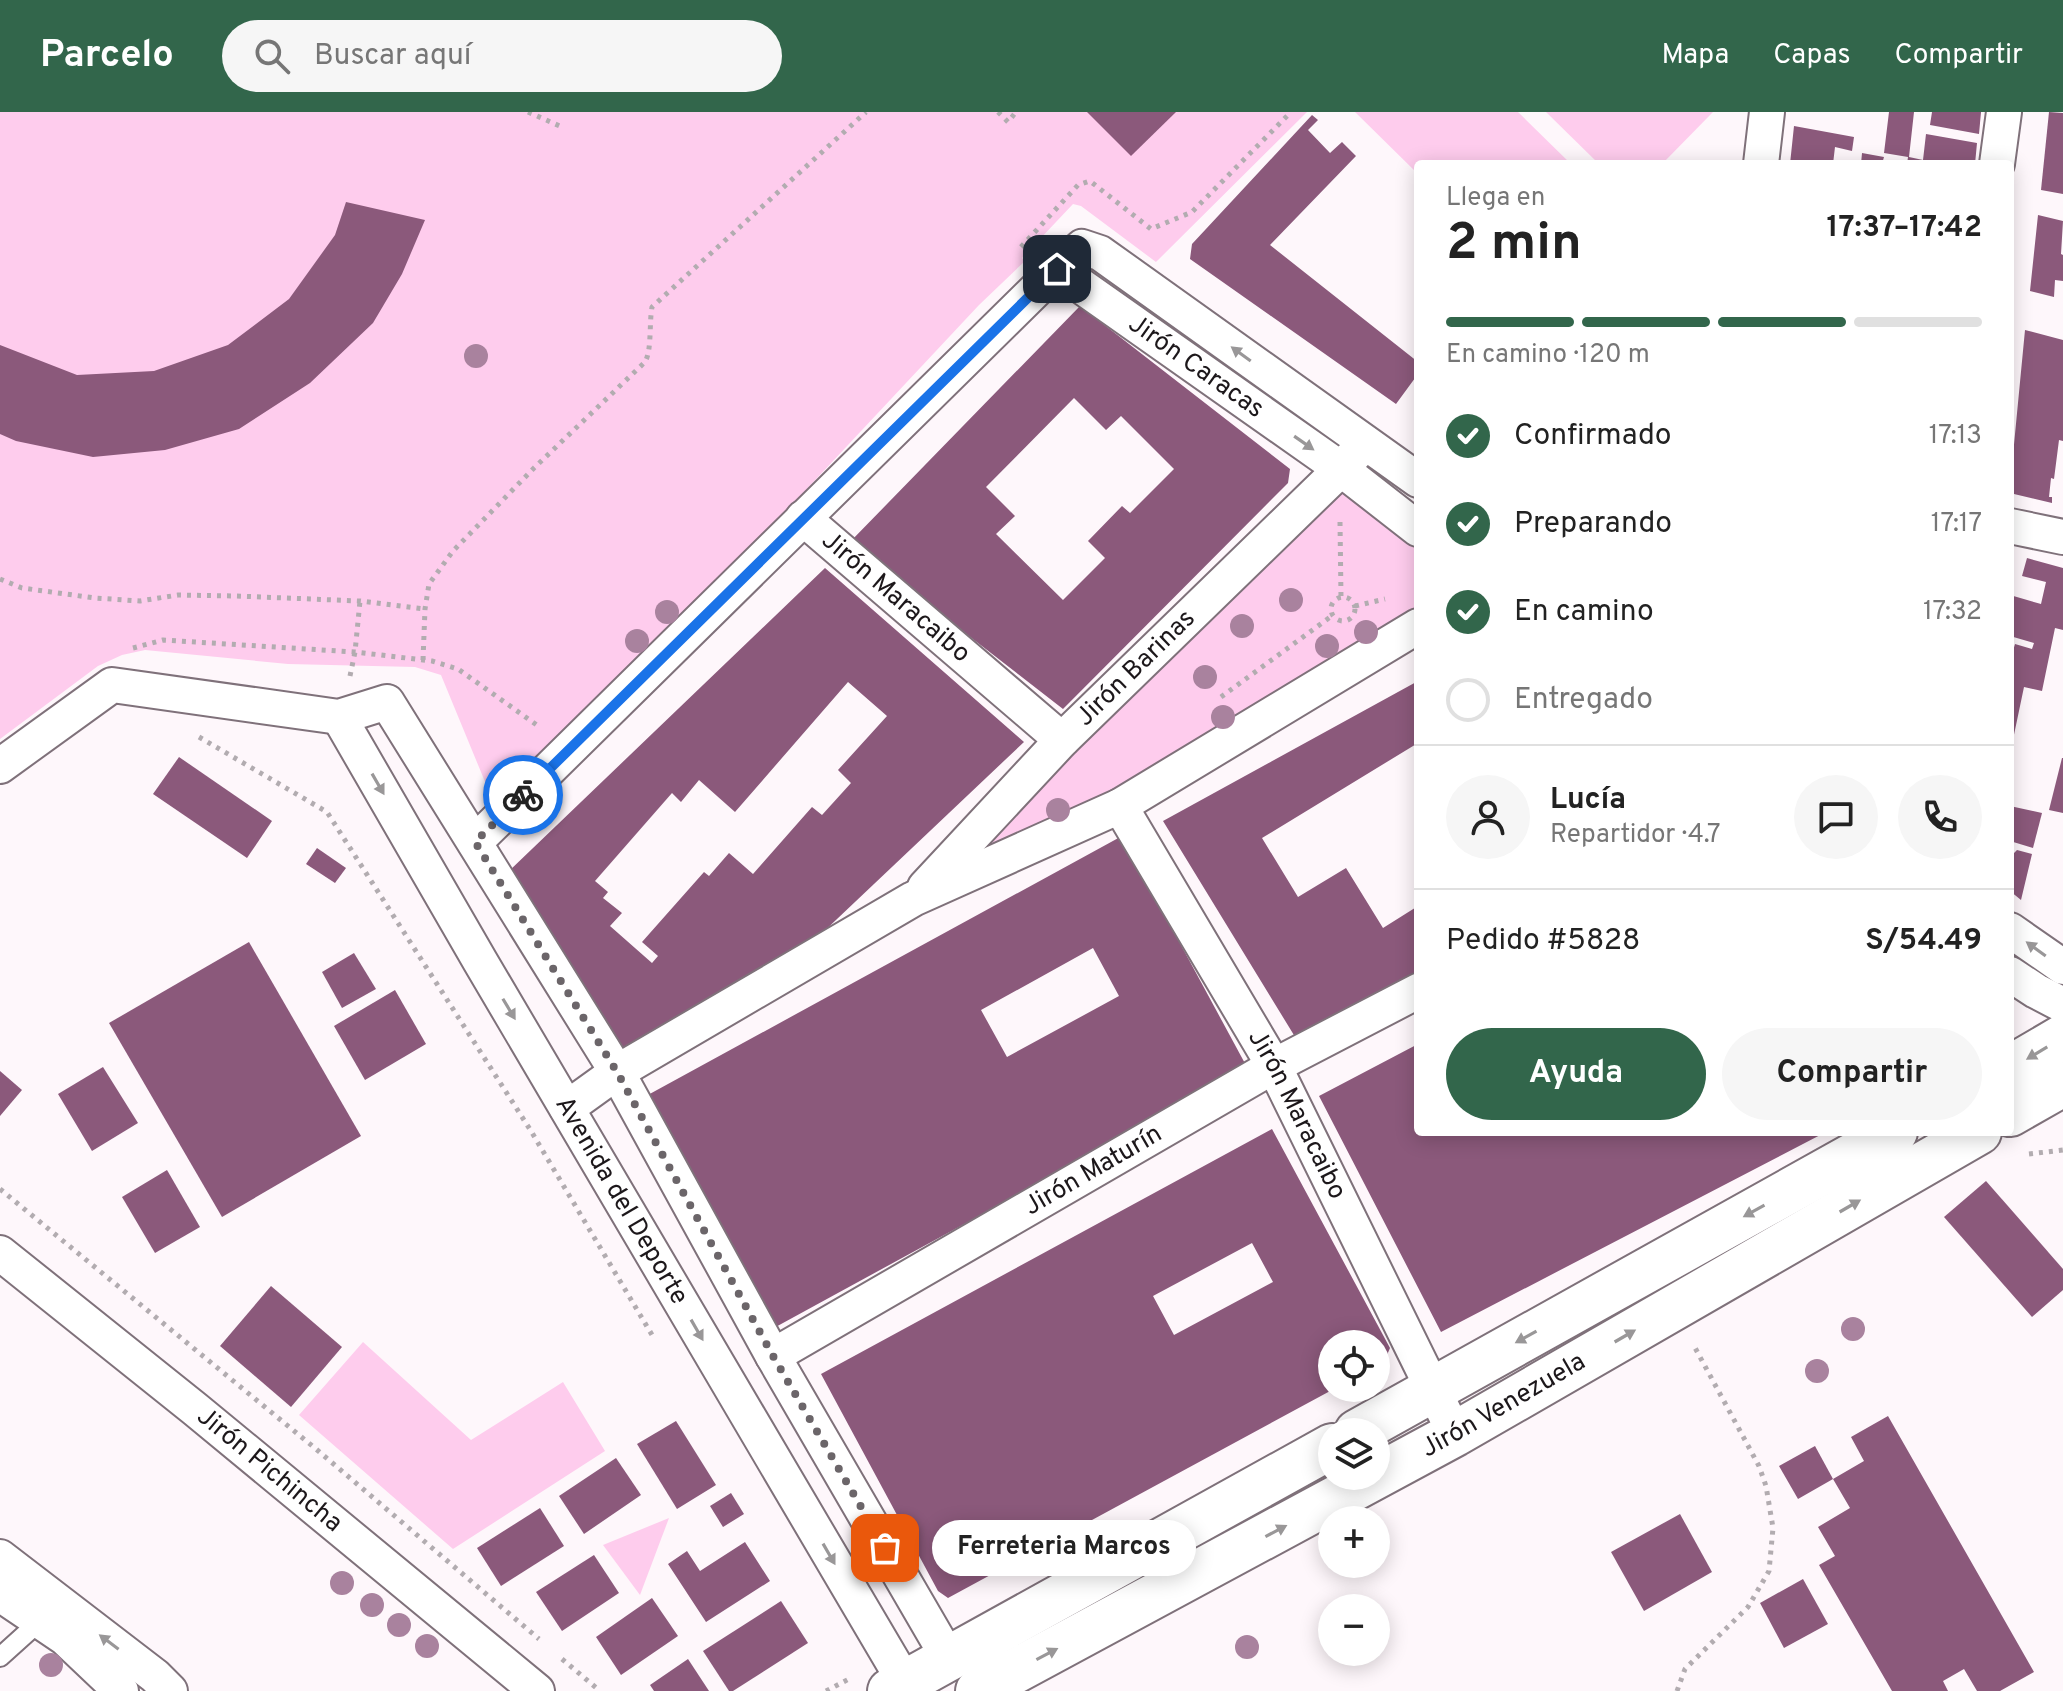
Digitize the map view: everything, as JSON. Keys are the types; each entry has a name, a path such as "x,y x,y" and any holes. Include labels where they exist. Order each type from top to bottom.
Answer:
{"street":[{"path":"1761,160 1767,112"},
{"path":"1998,160 2004,112"},
{"name":"Jirón Caracas","path":"1414,477 1100,253 1082,247 1057,269 1341,469 1414,526"},
{"path":"475,842 1057,269"},
{"name":"Jirón Barinas","path":"913,899 1062,740 1365,443"},
{"name":"Jirón Maracaibo","path":"803,518 1062,740"},
{"path":"2014,527 2063,537"},
{"name":"Jirón Barinas","path":"567,1108 617,1072 913,899 1120,806 1414,628"},
{"path":"0,766 112,685 339,717 387,702 617,1072 773,1356 949,1659"},
{"name":"Avenida del Deporte","path":"339,717 567,1108 890,1685"},
{"name":"Jirón Maracaibo","path":"1120,806 1274,1066 1455,1434"},
{"path":"2014,933 2063,967"},
{"path":"2014,977 2063,1005"},
{"name":"Jirón Maturín","path":"773,1356 1274,1066 1414,993"},
{"path":"2014,1066 2063,1037"},
{"path":"2014,1112 2063,1084"},
{"name":"Jirón Venezuela","path":"1382,1418 1888,1136"},
{"name":"Jirón Venezuela","path":"978,1691 1455,1434 1972,1136"},
{"name":"Jirón Pichincha","path":"0,1253 537,1691"},
{"path":"890,1685 949,1659 1318,1454"},
{"path":"0,1557 156,1686"},
{"path":"0,1594 65,1638 121,1691"}],"lane":[{"path":"0,1657 40,1621"}],"path":[{"path":"528,112 562,127"},
{"path":"423,660 429,584 453,551 645,362 649,355 652,307 866,112"},
{"path":"998,112 1008,122 1016,112"},
{"path":"1014,254 1078,185 1090,181 1151,229 1192,212 1291,112"},
{"path":"1341,469 1341,597"},
{"path":"0,579 22,588 95,598 140,601 178,595 236,596 360,601 425,609"},
{"path":"1341,597 1347,598 1355,606 1353,617 1348,621 1337,619 1331,610 1336,599 1341,597"},
{"path":"339,717 355,652 360,601"},
{"path":"123,650 163,640 355,652 423,660 458,669 553,736"},
{"path":"193,733 327,812 531,1131 660,1349"},
{"path":"0,1189 316,1449 541,1641"},
{"path":"1677,1691 1685,1669 1748,1607 1769,1571 1773,1528 1766,1486 1759,1466 1690,1337"},
{"path":"553,1651 600,1691"},
{"path":"826,1691 890,1685"}],"shaded area":[{"path":"0,112 1307,112 1156,262 1081,206 1073,204 1022,258 1025,261 979,305 512,804 500,801 488,789 441,675 415,667 288,664 145,650 122,655 98,666 0,739"},
{"path":"1355,112 1518,112 1567,160 1414,160 1414,170"},
{"path":"1546,112 1713,112 1666,160 1595,160"},
{"path":"1340,487 1414,545 1414,623 995,857 971,853"},
{"path":"363,1342 471,1440 563,1382 605,1451 453,1549 299,1415"},
{"path":"669,1518 640,1595 603,1545"}],"building":[{"path":"1087,112 1176,112 1131,156"},
{"path":"1889,112 1914,112 1909,157 1923,160 1908,160 1908,157 1884,153"},
{"path":"1932,112 1981,112 1979,134 1930,125"},
{"path":"2049,112 2063,113 2063,194 2041,190"},
{"path":"1312,115 1318,120 1308,130 1330,153 1342,142 1356,156 1270,245 1414,359 1414,379 1396,404 1190,259 1192,244"},
{"path":"1794,126 1854,137 1852,151 1835,147 1833,160 1790,160"},
{"path":"1926,134 1977,143 1975,160 1923,160"},
{"path":"1862,153 1884,157 1883,160 1861,160"},
{"path":"346,202 425,220 402,274 373,323 310,383 239,429 165,450 93,457 16,441 0,434 0,345 77,375 154,371 228,345 289,299 335,235"},
{"path":"2038,215 2063,221 2063,281 2055,280 2054,297 2030,291"},
{"path":"1080,306 1290,469 1288,483 1063,709 849,543","holes":["1074,398 1106,430 1121,416 1174,469 1130,513 1122,506 1088,541 1105,558 1063,600 996,534 1015,516 986,487"]},
{"path":"2025,330 2063,340 2063,441 2059,440 2054,479 2051,478 2049,497 2052,497 2052,503 2014,494 2014,444"},
{"path":"2027,558 2063,568 2063,630 2055,628 2042,691 2024,687 2014,735 2014,647 2015,644 2032,649 2034,643 2014,637 2014,596 2041,604 2046,582 2022,576"},
{"path":"825,568 1024,742 799,955 624,1057 508,872","holes":["848,682 887,716 838,770 851,783 822,815 812,807 753,874 729,853 709,876 704,872 642,942 658,956 652,963 610,926 622,913 603,898 608,892 595,881 672,793 681,802 699,780 735,812"]},
{"path":"1414,683 1414,745 1262,838 1298,897 1346,868 1383,928 1414,909 1414,984 1300,1045 1163,821"},
{"path":"179,757 272,821 247,858 153,794"},
{"path":"2063,758 2063,813 2049,810"},
{"path":"2014,807 2042,813 2033,848 2014,842"},
{"path":"1122,836 1248,1069 772,1329 646,1096","holes":["1093,948 1119,996 1007,1057 981,1010"]},
{"path":"317,848 346,868 335,883 306,864"},
{"path":"2017,850 2032,854 2021,900 2014,894 2014,853"},
{"path":"249,942 361,1136 222,1217 109,1023"},
{"path":"354,953 376,989 342,1008 322,972"},
{"path":"395,990 426,1044 365,1080 334,1026"},
{"path":"1414,1046 1414,1136 1818,1136 1441,1332 1319,1096"},
{"path":"103,1067 138,1123 92,1151 58,1094"},
{"path":"0,1071 22,1090 0,1116"},
{"path":"1272,1129 1380,1330 1318,1330 1318,1398 948,1598 938,1591 821,1374","holes":["1252,1243 1273,1282 1174,1335 1153,1296"]},
{"path":"167,1170 200,1227 155,1253 122,1197"},
{"path":"1986,1181 2063,1269 2063,1290 2032,1317 1944,1217"},
{"path":"271,1286 342,1347 291,1407 220,1346"},
{"path":"1888,1416 2034,1672 2000,1691 1977,1691 1964,1669 1943,1681 1948,1691 1892,1691 1819,1565 1835,1556 1818,1527 1850,1508 1833,1479 1864,1461 1851,1437"},
{"path":"676,1421 716,1485 677,1509 637,1444"},
{"path":"1815,1446 1833,1479 1798,1499 1779,1466"},
{"path":"616,1458 641,1495 584,1534 559,1496"},
{"path":"731,1493 744,1514 723,1527 710,1506"},
{"path":"540,1508 564,1546 501,1586 477,1548"},
{"path":"1680,1514 1712,1572 1644,1611 1611,1552"},
{"path":"745,1542 770,1581 706,1622 668,1564 687,1551 700,1571"},
{"path":"594,1555 619,1593 562,1631 536,1592"},
{"path":"1803,1579 1828,1624 1784,1648 1760,1603"},
{"path":"652,1598 678,1636 621,1675 596,1637"},
{"path":"781,1601 808,1643 729,1691 703,1651"},
{"path":"688,1659 709,1691 654,1691 650,1685"}],"way so far":[{"path":"523,795 475,842 617,1072 773,1356 885,1548"}],"place":[{"name":"Ferreteria Marcos","path":"885,1548"}],"route":[{"path":"523,795 1057,269"}]}
